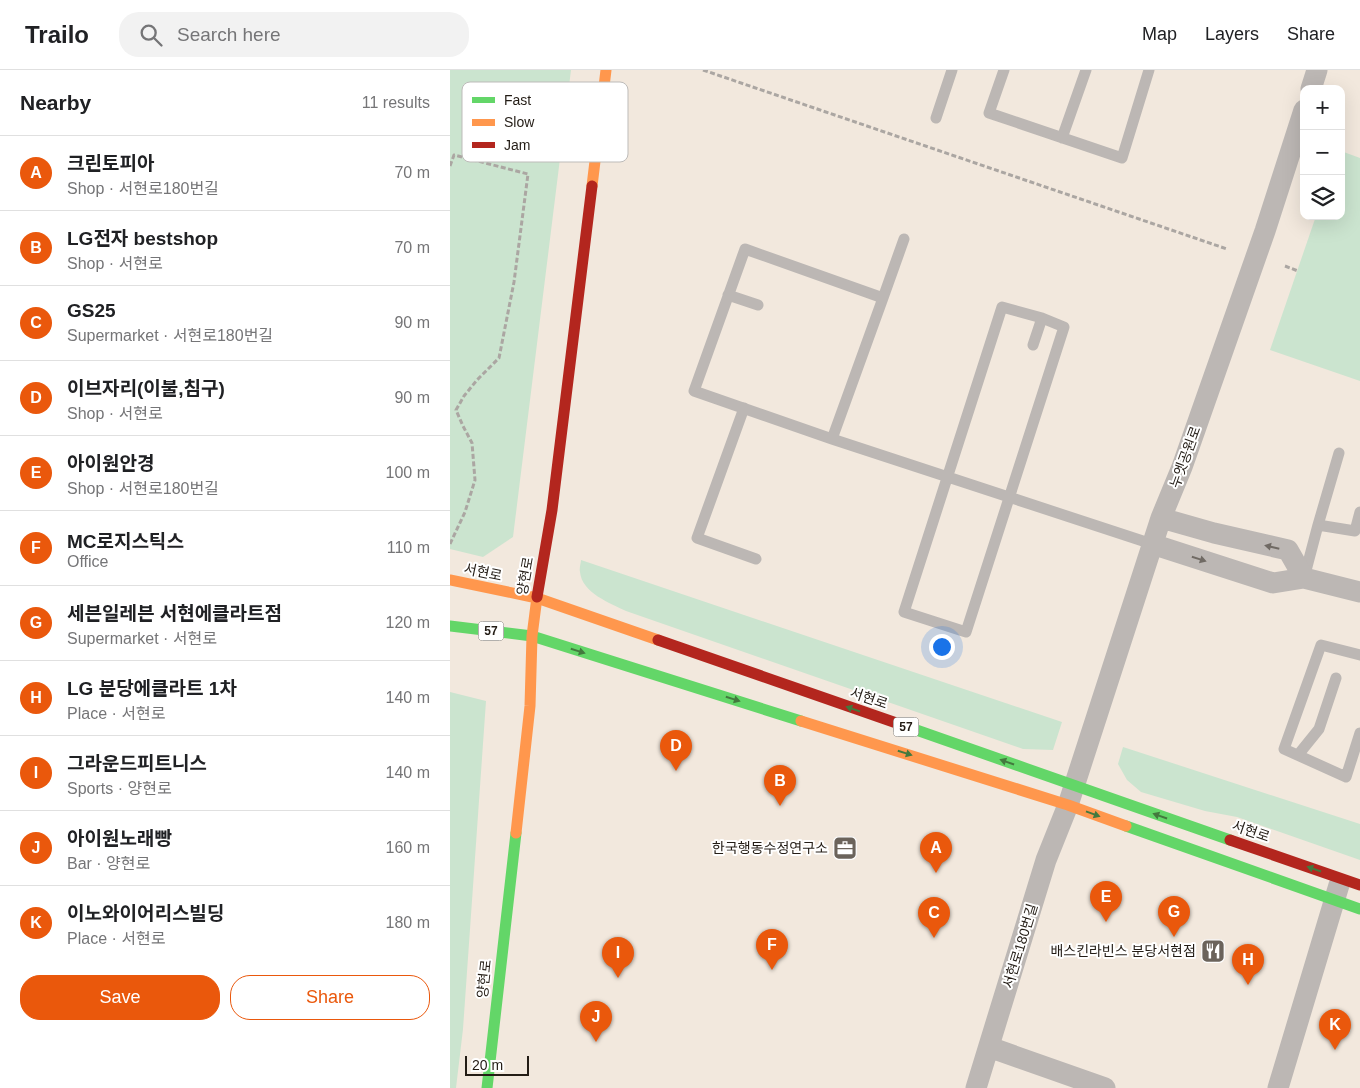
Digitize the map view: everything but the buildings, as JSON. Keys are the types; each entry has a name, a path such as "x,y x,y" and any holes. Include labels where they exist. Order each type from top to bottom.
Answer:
{"main road":[{"name":"양현로","path":"487,1088 530,706 532,636 552,510 595,162"},
{"name":"서현로","path":"450,580 537,598 1071,795 1360,909"},
{"name":"서현로","path":"450,626 532,636 1071,795 1350,881"}],"street":[{"path":"1312,85 1317,70"},
{"name":"누엣공원로","path":"1071,795 1152,544 1182,467 1262,240 1300,122"},
{"path":"1161,518 1214,534 1288,550 1304,578"},
{"path":"1152,544 1273,583 1304,578 1360,592"},
{"name":"서현로180번길","path":"976,1088 1046,860 1071,795"},
{"path":"1278,1088 1335,900 1350,881"},
{"path":"988,1048 1105,1088"}],"lane":[{"path":"936,118 952,70"},
{"path":"1004,70 989,113 1122,158 1149,70"},
{"path":"1062,138 1086,70"},
{"path":"832,438 904,239"},
{"path":"883,298 745,249 694,390 832,438 1152,544"},
{"path":"728,294 758,305"},
{"path":"1002,307 1042,318 1064,327 966,632 904,612 1002,307"},
{"path":"1033,345 1042,318"},
{"path":"744,408 697,538 756,559"},
{"path":"1304,578 1339,452"},
{"path":"1318,525 1355,531 1360,512"},
{"path":"1360,655 1321,645 1284,748 1346,777 1360,733"},
{"path":"1298,755 1319,729 1336,678"}],"path":[{"path":"703,70 1227,249"},
{"path":"450,166 454,155 462,157"},
{"path":"450,544 465,512 475,480 472,443 456,410 477,380 499,358 514,282 528,174 481,162"},
{"path":"1285,266 1298,271"}],"green space":[{"path":"450,70 571,70 570,82 462,82 462,162 560,162 513,537 483,557 450,549"},
{"path":"1345,152 1360,158 1360,381 1270,350 1315,220 1345,220"},
{"path":"581,560 1062,722 1053,750 1023,749 626,611 605,601 586,586 580,572"},
{"path":"450,692 486,701 463,1029 456,1088 450,1088"},
{"path":"1123,747 1360,824 1360,860 1237,817 1205,811 1141,792 1127,780 1118,764"}],"traffic: fast":[{"path":"450,626 532,636 801,721"},
{"path":"905,726 1230,840"},
{"path":"1126,826 1360,909"},
{"path":"487,1088 516,833"}],"traffic: slow":[{"path":"605,82 606,70"},
{"path":"592,186 595,162"},
{"path":"450,580 537,598 658,640"},
{"path":"516,833 530,706 532,636 537,597"},
{"path":"801,721 1068,805 1126,826"}],"traffic: jam":[{"path":"537,597 552,510 592,186"},
{"path":"658,640 905,726"},
{"path":"1230,840 1360,885"}],"place":[{"name":"이브자리(이불,침구)","path":"676,771"},
{"name":"LG전자 bestshop","path":"780,806"},
{"name":"한국행동수정연구소","path":"845,848"},
{"name":"크린토피아","path":"936,873"},
{"name":"아이원안경","path":"1106,922"},
{"name":"세븐일레븐 서현에클라트점","path":"1174,937"},
{"name":"GS25","path":"934,938"},
{"name":"배스킨라빈스 분당서현점","path":"1213,951"},
{"name":"MC로지스틱스","path":"772,970"},
{"name":"그라운드피트니스","path":"618,978"},
{"name":"LG 분당에클라트 1차","path":"1248,985"},
{"name":"아이원노래빵","path":"596,1042"},
{"name":"이노와이어리스빌딩","path":"1335,1050"}]}
